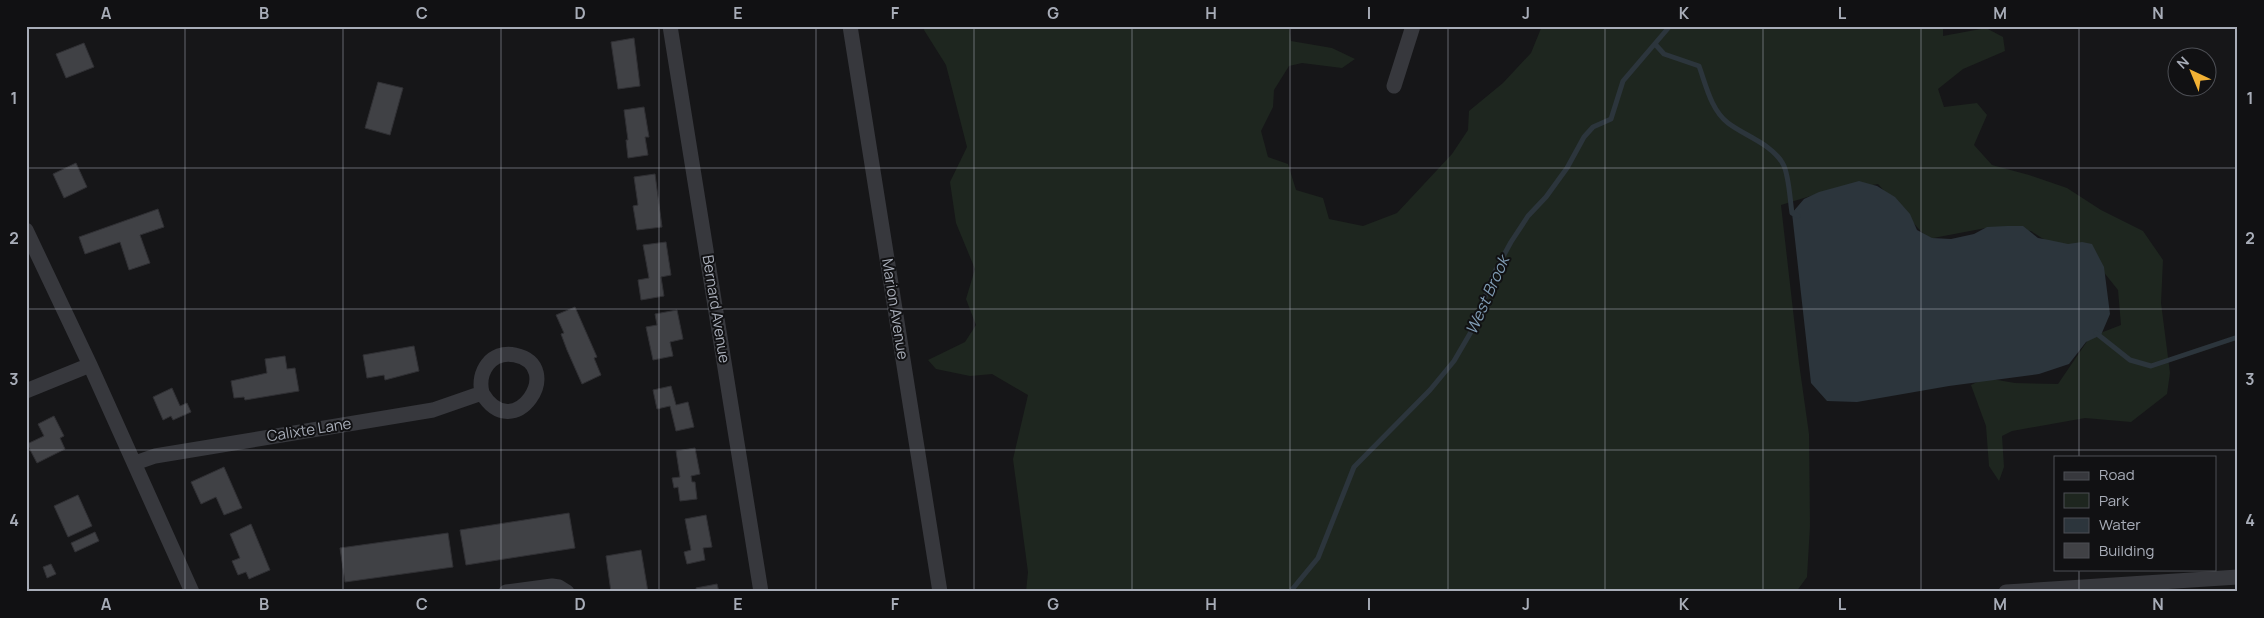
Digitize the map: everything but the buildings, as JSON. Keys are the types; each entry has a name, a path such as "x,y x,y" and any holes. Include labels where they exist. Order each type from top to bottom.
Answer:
{"street":[{"name":"Bernard Avenue","path":"670,26 761,592"},
{"name":"Marion Avenue","path":"850,26 940,592"},
{"path":"1394,86 1413,26"},
{"path":"26,230 135,463 192,592"},
{"path":"26,390 90,365"},
{"name":"Calixte Lane","path":"135,463 155,456 433,410 482,393"},
{"path":"2006,592 2238,577"},
{"path":"506,592 552,586 559,587 567,592"}],"green space":[{"path":"925,26 1289,26 1291,41 1332,48 1355,59 1342,68 1302,63 1289,66 1274,90 1273,107 1261,131 1268,157 1288,164 1296,190 1323,198 1329,219 1363,226 1397,213 1452,154 1468,130 1469,111 1503,83 1531,53 1542,26 1943,26 1943,36 1986,28 2003,37 2005,51 1963,69 1938,89 1944,107 1977,103 1987,115 1974,145 1992,165 2067,188 2101,210 2143,231 2163,260 2161,303 2170,373 2167,394 2131,422 2085,418 2012,431 2002,436 2004,467 1999,481 1989,466 1986,426 1971,385 1986,378 2015,383 2058,384 2090,337 2121,325 2118,290 2090,255 2059,249 2031,231 1991,227 1928,239 1878,184 1817,194 1781,205 1809,434 1810,526 1807,577 1796,592 1026,592 1028,572 1013,459 1028,395 992,374 970,376 936,369 928,360 965,342 976,325 966,299 975,269 956,223 950,182 967,147 946,65 924,30"}],"water":[{"path":"1859,181 1877,186 1895,197 1910,214 1917,230 1932,238 1951,239 1974,234 1987,227 2023,226 2038,238 2068,244 2082,242 2092,244 2104,267 2110,314 2101,335 2086,342 2069,364 2039,374 1949,386 1857,402 1827,401 1811,383 1792,213 1804,199 1819,192"}],"waterway":[{"name":"West Brook","path":"1290,592 1318,558 1354,467 1430,390 1454,361 1475,325 1493,275 1511,242 1528,216 1546,197 1567,168 1584,137 1593,127 1611,119 1623,81 1670,26"},
{"path":"1655,44 1664,54 1699,66 1713,104 1722,118 1765,146 1778,157 1787,174 1792,213 1798,216"},
{"path":"2096,333 2130,360 2151,366 2238,337"}]}
